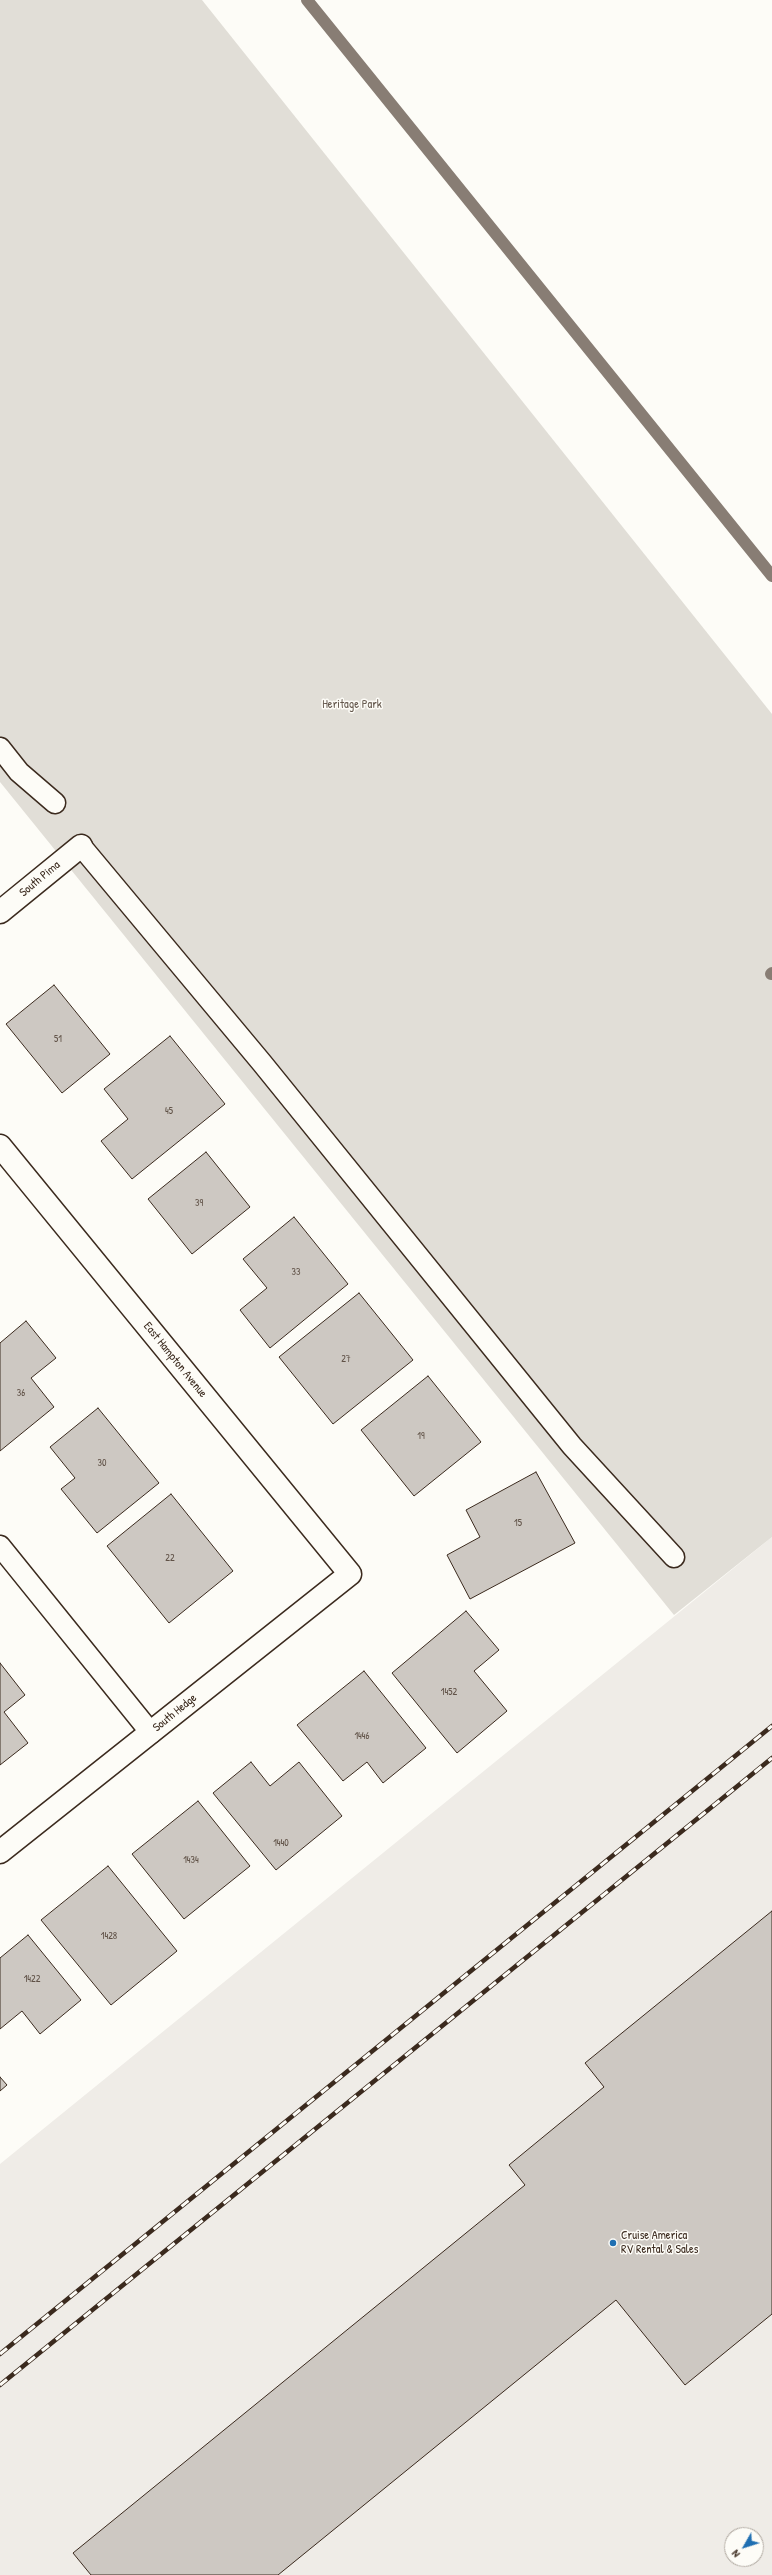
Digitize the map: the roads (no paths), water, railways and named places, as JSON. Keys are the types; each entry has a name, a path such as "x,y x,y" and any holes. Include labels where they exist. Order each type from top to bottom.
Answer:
{"street":[{"name":"South Pima","path":"0,912 81,846"},
{"name":"East Hampton Avenue","path":"0,1146 350,1574"},
{"name":"South Hedge","path":"0,1852 350,1574"}],"lane":[{"path":"0,748 19,772 54,803"},
{"path":"81,846 268,1069 572,1446 674,1557"},
{"path":"0,1546 151,1733"}],"waterway":[{"path":"307,0 772,576"}],"railway":[{"path":"0,2354 772,1726"},
{"path":"0,2385 772,1758"}],"place":[{"name":"Cruise America RV Rental & Sales","path":"613,2243"}],"park label":[{"name":"Heritage Park","path":"352,705"}]}
